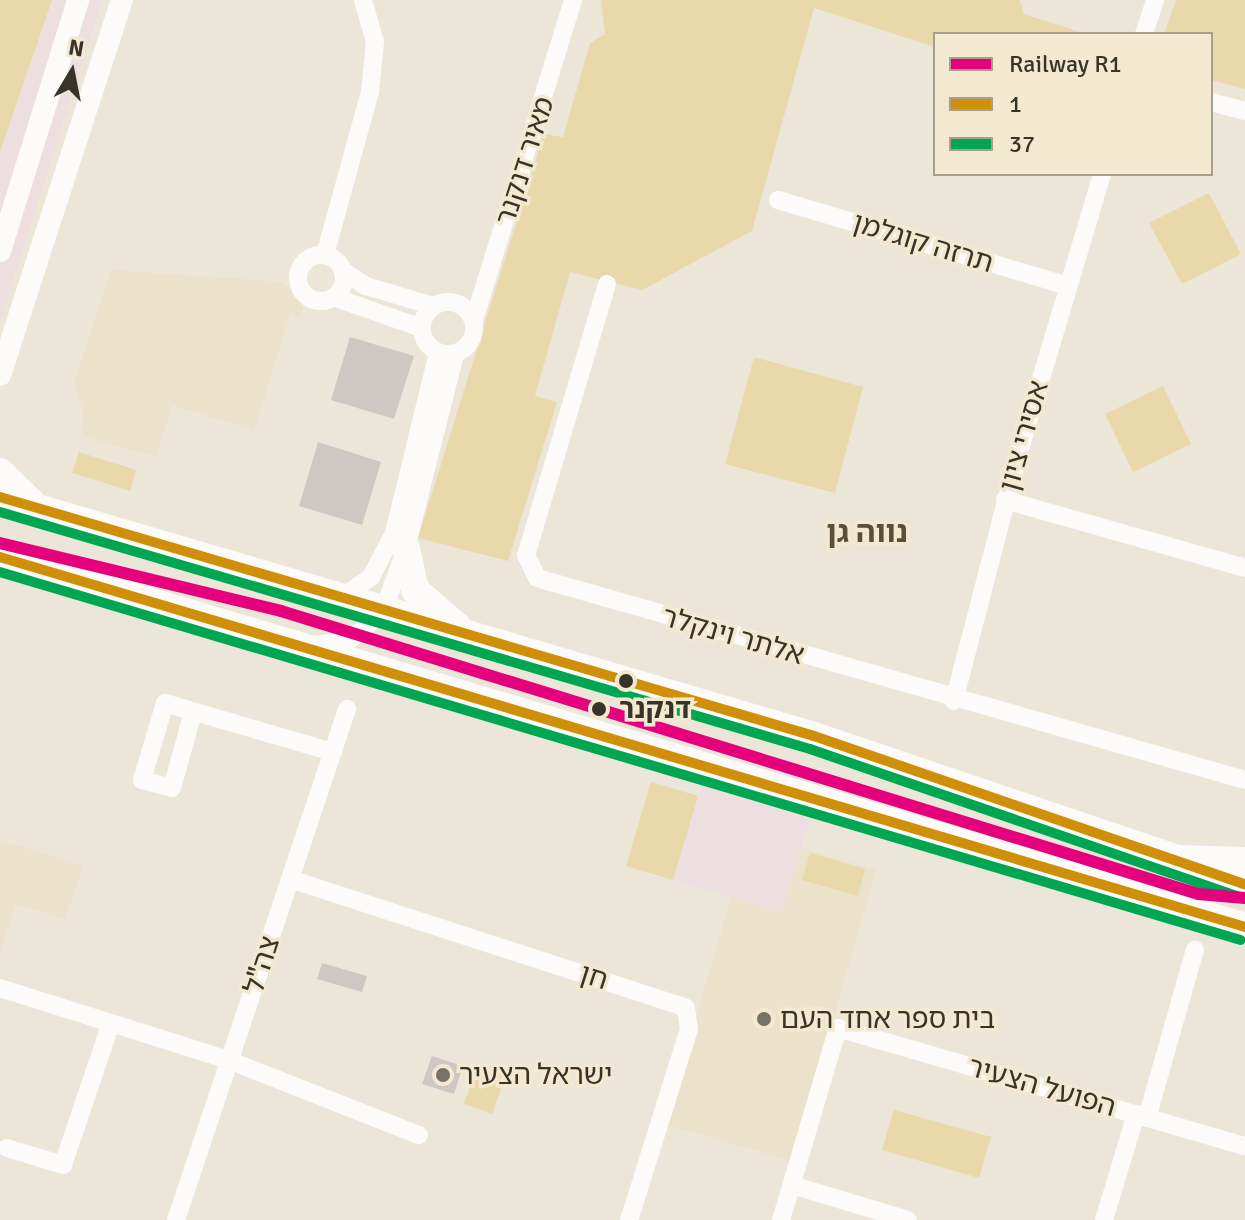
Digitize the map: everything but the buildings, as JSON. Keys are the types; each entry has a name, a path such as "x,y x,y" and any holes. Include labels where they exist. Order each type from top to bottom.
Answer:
{"main road":[{"path":"0,472 45,510"},
{"path":"0,497 383,612 814,736 1177,859 1245,861"},
{"path":"406,548 415,590 474,638"},
{"path":"3,559 304,645 1244,927"}],"street":[{"path":"0,251 78,0"},
{"path":"0,375 122,0"},
{"path":"325,255 370,92 375,42 363,0"},
{"name":"מאיר דנקנר","path":"474,320 573,0"},
{"path":"1145,32 1155,0"},
{"path":"1213,103 1245,111"},
{"name":"אסירי ציון","path":"954,701 1005,500 1101,176"},
{"name":"תרזה קוגלמן","path":"778,200 1068,286"},
{"path":"325,255 366,286 433,306 460,304 474,320 469,345 446,353"},
{"path":"325,255 304,262 298,283 312,299 333,297 422,328 446,353"},
{"path":"333,297 343,285 342,270"},
{"name":"אלתר וינקלר","path":"607,284 526,555 537,578 954,701 1245,780"},
{"path":"422,328 433,306"},
{"path":"304,645 350,640 383,612 406,548 446,353"},
{"path":"340,598 371,577 394,533 446,353"},
{"path":"1005,500 1245,568"},
{"name":"צה\"ל","path":"176,1220 347,709"},
{"path":"193,712 333,752"},
{"path":"1177,859 1245,884"},
{"name":"חן","path":"290,879 686,1008 689,1029 629,1220"},
{"path":"1104,1220 1142,1116 1195,950"},
{"path":"0,988 231,1061 419,1135"},
{"path":"7,1148 63,1165 111,1023"},
{"name":"הפועל הצעיר","path":"792,1185 838,1028 1245,1146"},
{"path":"781,1220 792,1185 908,1220"}],"shaded area":[{"path":"0,0 102,0 0,323"},
{"path":"0,0 52,0 0,152"},
{"path":"601,0 1020,0 1024,14 1080,32 933,32 933,46 814,8 752,231 642,290 570,272 535,396 557,402 508,561 418,538 544,134 563,137 590,43 605,34"},
{"path":"1176,0 1245,0 1245,89 1213,81 1213,32 1165,32"},
{"path":"1209,193 1241,254 1182,284 1149,223"},
{"path":"111,270 283,282 303,306 300,317 290,315 254,430 172,405 156,457 89,438 81,429 84,414 74,383"},
{"path":"754,357 863,387 835,493 725,464"},
{"path":"1163,386 1191,444 1133,472 1105,414"},
{"path":"79,452 136,470 130,491 72,473"},
{"path":"651,782 698,796 673,880 626,866"},
{"path":"701,786 810,819 782,913 673,880"},
{"path":"0,840 83,866 65,919 16,904 0,954"},
{"name":"בית ספר אחד העם","path":"801,848 876,870 792,1161 665,1124 731,897 782,913"},
{"path":"810,853 865,869 858,896 802,880"},
{"path":"478,1065 506,1075 492,1114 464,1104"},
{"path":"894,1110 991,1137 979,1178 882,1150"}],"rail line":[{"name":"R1","path":"0,543 281,611 1198,894 1245,898"}],"transit line":[{"name":"1","path":"0,497 814,736 1245,884"},
{"name":"37","path":"0,512 810,749 1240,897"},
{"name":"1","path":"0,557 1245,927"},
{"name":"37","path":"0,572 1241,940"}],"place":[{"name":"דנקנר","path":"599,709"},
{"name":"בית ספר אחד העם","path":"764,1019"},
{"name":"ישראל הצעיר","path":"443,1075"}],"district":[{"name":"נווה גן","path":"867,533"}]}
